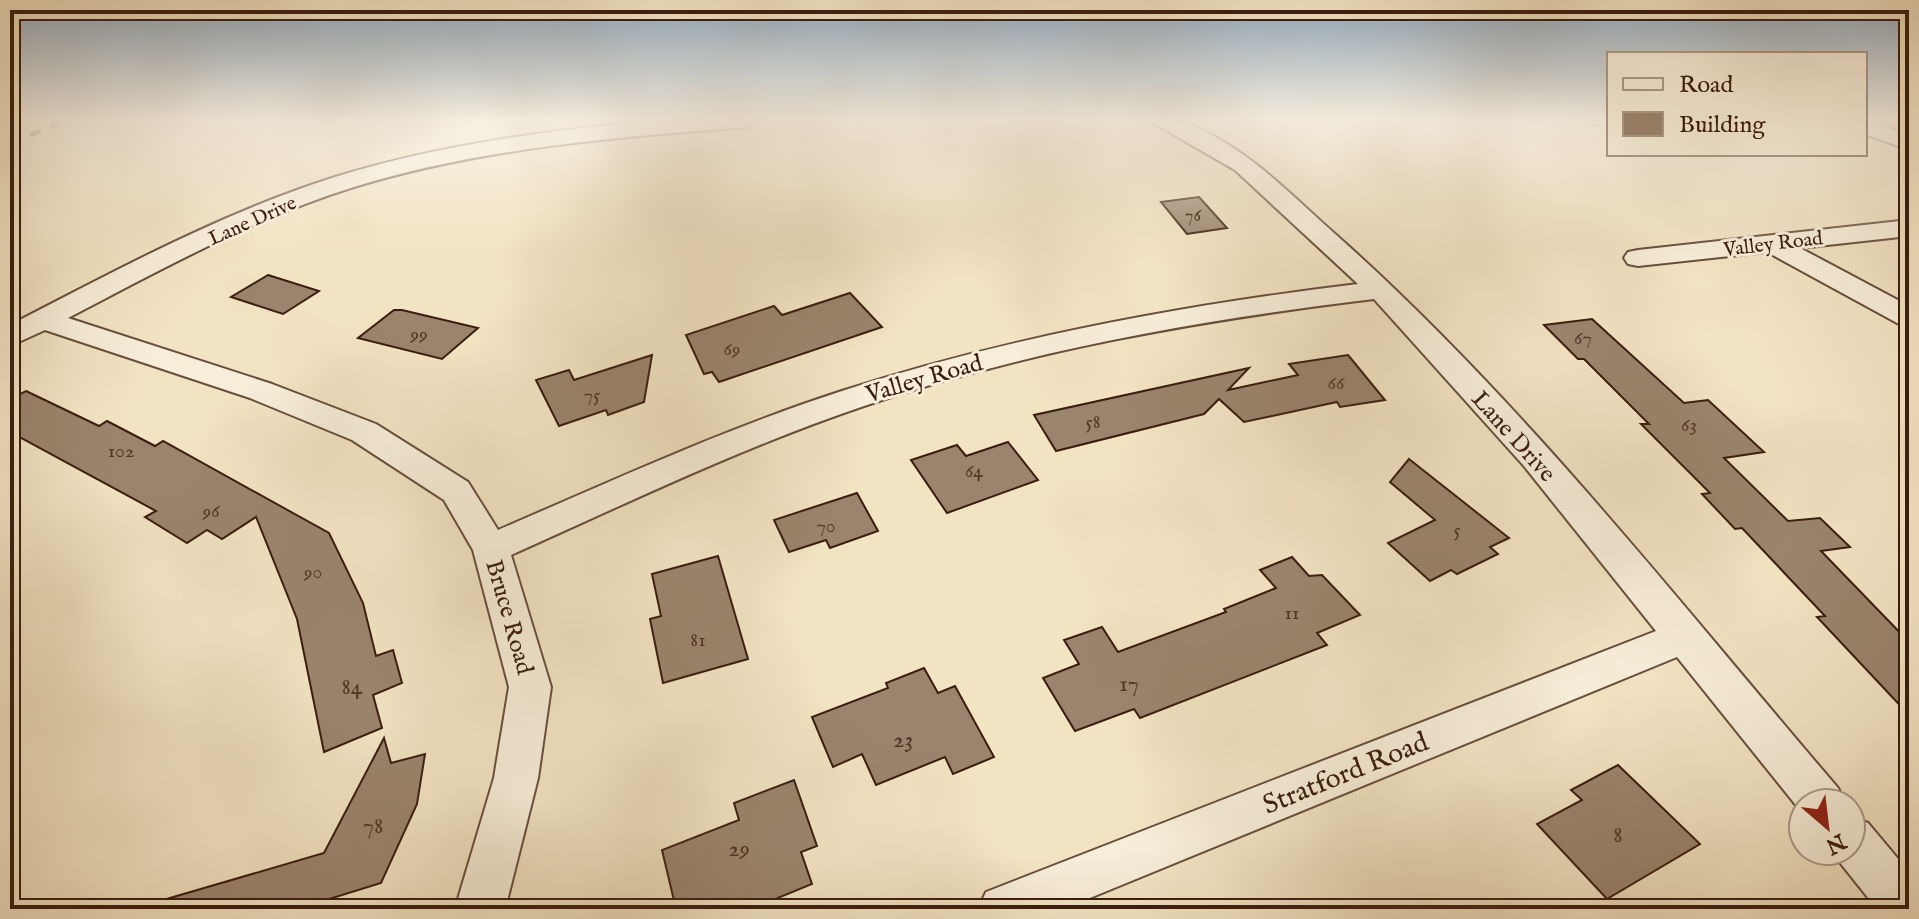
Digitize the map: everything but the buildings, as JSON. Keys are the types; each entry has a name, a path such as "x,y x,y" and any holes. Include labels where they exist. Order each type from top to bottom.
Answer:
{"street":[{"name":"Lane Drive","path":"10,337 290,202 393,170 432,163"},
{"name":"Lane Drive","path":"1240,163 1381,290 1536,458 1809,787"},
{"name":"Valley Road","path":"1638,258 1909,228"},
{"path":"1774,245 1909,318"},
{"name":"Valley Road","path":"491,549 743,438 942,371 1177,318 1237,307 1381,290"},
{"name":"Bruce Road","path":"43,320 261,391 364,432 456,491 491,549 530,687 516,778 480,909"},
{"name":"Stratford Road","path":"1003,909 1686,636"},
{"path":"1867,859 1908,909"}]}
